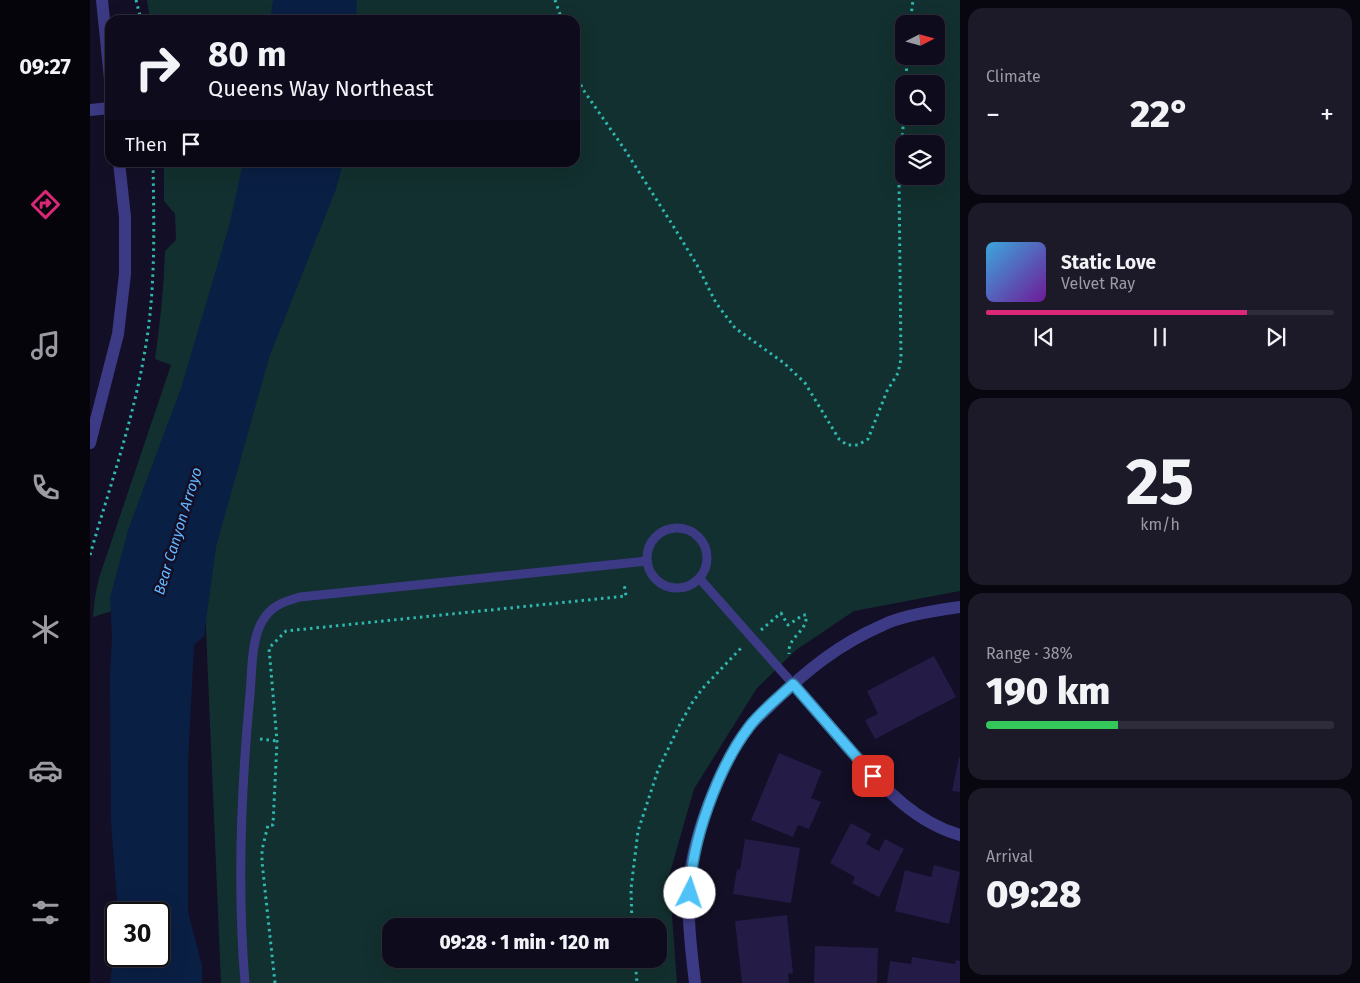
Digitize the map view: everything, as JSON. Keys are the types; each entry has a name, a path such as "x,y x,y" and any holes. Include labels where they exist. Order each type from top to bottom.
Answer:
{"street":[{"path":"102,0 105,30"},
{"path":"90,110 105,108"},
{"path":"90,443 118,334 125,274 126,217 120,167"},
{"path":"694,983 690,930 690,874 699,836 712,796 728,760 749,727 793,684 836,649 884,624 936,610 960,607"},
{"path":"793,684 885,789 908,809 948,831 960,834"}],"lane":[{"path":"669,528 682,528 694,532 704,543 708,557 706,568 700,579 688,588 680,589 666,587 655,580 647,566 647,560 647,553 653,539 669,528"},
{"path":"245,983 241,889 246,735 254,645 262,620 278,604 300,597 647,560"},
{"path":"700,579 793,684"}],"path":[{"path":"136,0 140,15"},
{"path":"555,0 560,15"},
{"path":"911,15 913,0"},
{"path":"580,82 582,88 625,150 672,224 697,265 716,303 735,328 784,363 805,383 839,438 847,446 858,445 868,439 887,391 898,373 901,359 899,181 903,125"},
{"path":"90,555 137,392 144,356 153,282 153,167"},
{"path":"275,983 262,862 262,850 268,825 273,825 277,741 269,648 286,631 626,596 624,582"},
{"path":"632,918 631,889 638,831 658,770 680,724 702,689 752,638 781,613 788,625 803,615 807,619 790,645 789,654"},
{"path":"636,968 637,983"}],"green space":[{"path":"147,0 960,0 960,591 854,611 796,650 757,688 694,789 669,876 677,983 221,983 204,582 93,617 99,578 171,365 155,359 162,305 165,251 176,240 175,214 164,201 164,167 580,167 580,15 149,15"}],"water":[{"path":"273,0 357,0 356,15 271,15"},
{"name":"Bear Canyon Arroyo","path":"242,167 342,167 336,189 269,358 216,547 204,636 194,645 188,762 188,912 202,966 202,983 110,983 112,967 170,967 170,902 117,902 111,822 110,677 112,637 110,598 128,530 181,388 229,226"}],"building":[{"path":"934,656 956,697 875,739 865,720 878,714 867,691"},
{"path":"779,753 822,771 811,798 821,802 809,829 798,825 793,837 751,820"},
{"path":"960,757 960,792 952,791"},
{"path":"851,823 871,834 866,844 879,851 885,839 904,849 879,897 852,883 855,877 830,863"},
{"path":"745,839 800,848 791,903 733,894 737,869 740,870"},
{"path":"934,865 960,872 949,924 895,911 905,870 931,877"},
{"path":"787,915 793,973 788,974 789,983 742,983 735,921"},
{"path":"815,946 878,948 877,983 814,983"},
{"path":"912,957 955,964 956,960 960,961 960,983 887,983 890,961 911,964"}],"route":[{"path":"690,893 690,874 699,836 712,796 728,760 749,727 793,684 873,776"}]}
